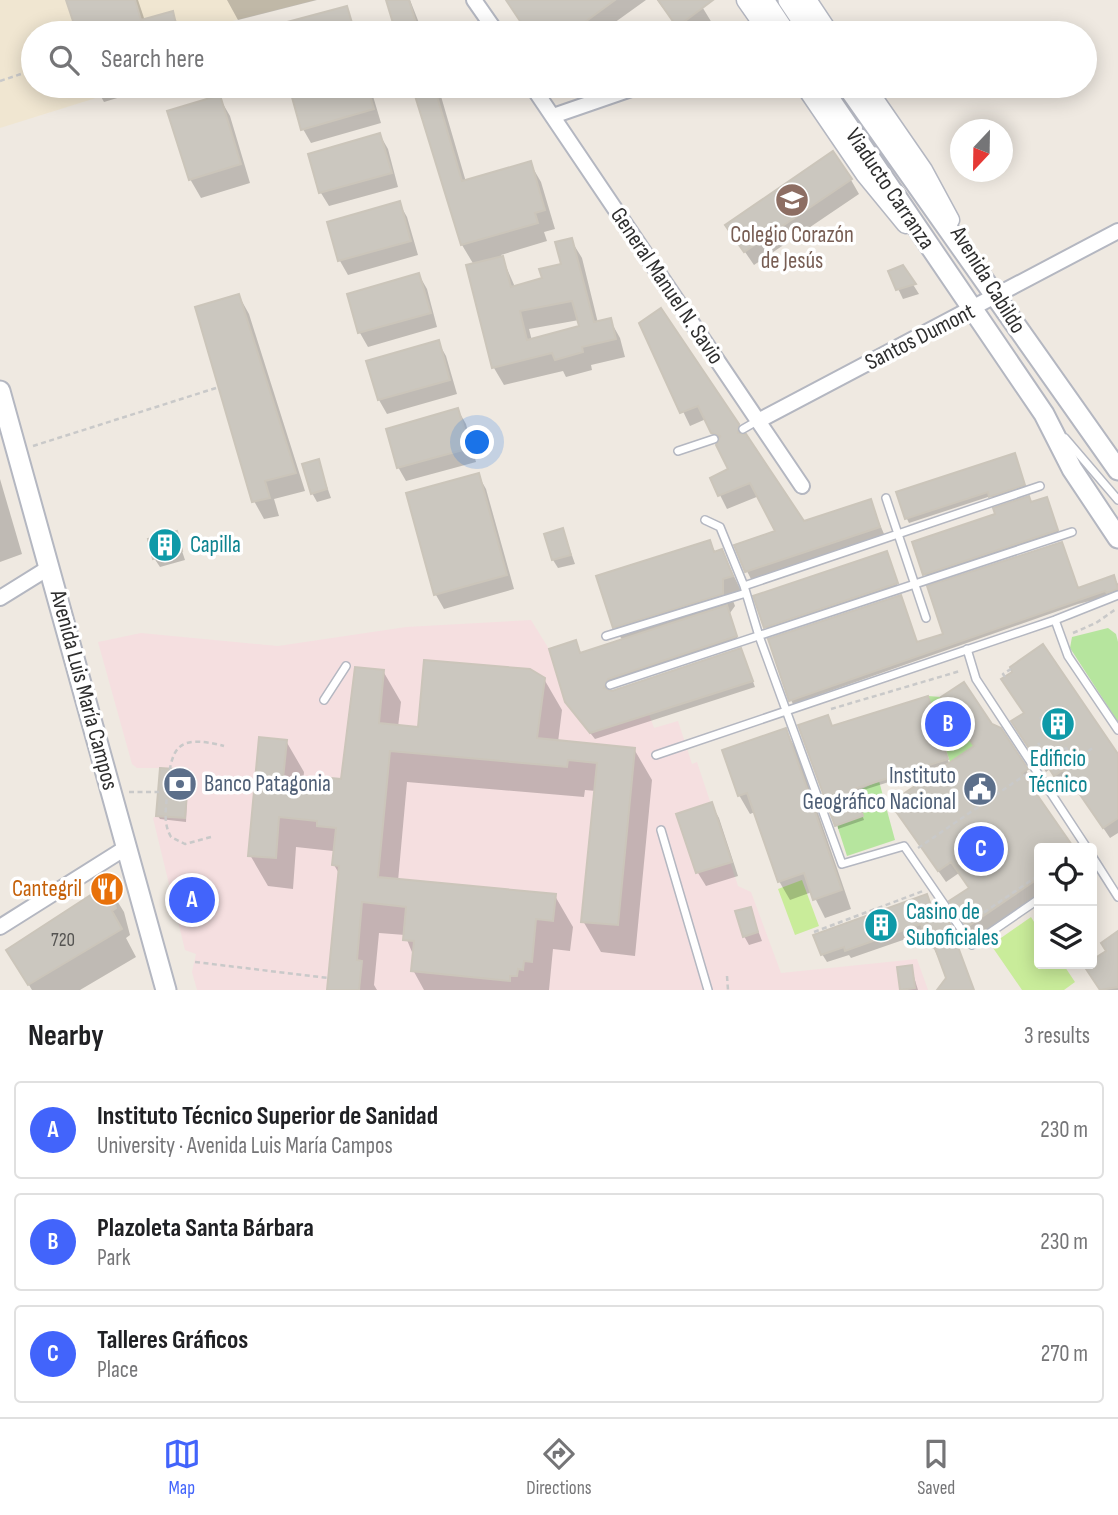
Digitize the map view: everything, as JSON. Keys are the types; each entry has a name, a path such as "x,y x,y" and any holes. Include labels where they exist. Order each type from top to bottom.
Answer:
{"main road":[{"path":"764,0 778,21"},
{"path":"788,0 802,21"},
{"name":"Viaducto Carranza","path":"829,98 957,288"},
{"name":"Viaducto Carranza","path":"855,98 982,279"},
{"name":"Avenida Cabildo","path":"982,279 1118,470"},
{"name":"Avenida Cabildo","path":"957,288 1044,414 1072,469 1118,538"},
{"name":"Avenida Luis María Campos","path":"0,391 166,990"},
{"path":"1044,414 1118,516"}],"street":[{"path":"474,0 489,21"},
{"path":"746,0 756,21"},
{"path":"807,0 822,21"},
{"name":"General Manuel N. Savio","path":"541,98 803,486"},
{"path":"553,116 605,98"},
{"name":"Avenida Cabildo","path":"813,98 865,174 957,288"},
{"name":"Avenida Cabildo","path":"873,98 923,170 982,279"},
{"name":"Santos Dumont","path":"758,421 972,311 1118,231"},
{"path":"0,598 50,567"},
{"path":"0,927 127,847"}],"lane":[{"path":"1044,414 1118,500"},
{"path":"743,429 758,421"},
{"path":"678,452 714,439"},
{"path":"606,636 1040,486"},
{"path":"886,498 926,618"},
{"path":"705,520 719,527 745,589 759,636 842,864 904,846 972,945 1034,902"},
{"path":"610,685 1072,532"},
{"path":"656,755 1055,620 1118,595"},
{"path":"1055,620 1068,656 1118,730"},
{"path":"967,649 976,679 1084,843"},
{"path":"324,700 346,666"},
{"path":"661,830 708,990"},
{"path":"1097,866 1118,897"},
{"path":"1110,885 1118,880"}],"path":[{"path":"0,81 21,74"},
{"path":"17,452 219,387"},
{"path":"1061,638 1096,623 1117,609"},
{"path":"831,710 959,669 967,680"},
{"path":"1005,677 1003,674 1011,669"},
{"path":"211,837 185,844 172,837 165,817 169,768 173,753 185,743 198,740 224,746"},
{"path":"1081,756 1094,747"},
{"path":"910,854 1035,768"},
{"path":"112,792 159,792"},
{"path":"964,914 969,922 1034,878"},
{"path":"814,932 932,888"},
{"path":"195,962 328,978"},
{"path":"727,975 728,990"}],"shaded area":[{"path":"0,0 315,0 232,21 21,21 21,98 96,98 0,128"},
{"path":"531,620 549,649 565,702 590,733 649,714 654,728 678,721 692,764 697,762 738,886 751,892 781,973 917,959 928,990 197,990 192,972 196,954 185,950 153,818 156,816 160,768 137,768 132,764 98,642 141,633 278,646 406,627"}],"green space":[{"path":"1108,628 1116,634 1118,642 1118,722 1070,648 1072,637"},
{"path":"928,696 941,697 965,732 988,718 997,731 950,762"},
{"path":"879,781 895,840 847,856 837,825 863,816 855,792"},
{"path":"802,880 819,926 795,935 778,889"},
{"path":"1031,917 1034,922 1034,969 1066,969 1075,982 1064,990 1022,990 991,945"}],"building":[{"path":"66,0 135,0 141,20 173,11 175,21 73,21"},
{"path":"386,0 409,0 415,21 392,21"},
{"path":"506,0 615,0 586,21 520,21"},
{"path":"658,0 713,0 685,21 673,21"},
{"path":"347,6 351,21 291,21"},
{"path":"210,98 221,98 241,164 189,180 167,111"},
{"path":"292,98 371,98 374,109 301,130"},
{"path":"416,98 438,98 462,181 531,161 545,210 535,213 538,223 461,245"},
{"path":"380,133 392,173 319,193 308,154"},
{"path":"833,151 852,179 744,252 725,225"},
{"path":"400,201 411,241 338,261 327,222"},
{"path":"572,238 594,322 611,318 616,339 582,347 583,352 555,360 552,353 492,368 466,265 503,256 511,287 542,278 539,269 561,264 555,242","holes":["572,301 579,326 527,340 520,311"]},
{"path":"903,265 916,284 896,290 888,271"},
{"path":"419,273 431,313 358,333 347,294"},
{"path":"239,294 296,473 265,481 270,498 252,502 195,307"},
{"path":"661,308 739,424 738,433 746,434 804,521 871,499 880,527 745,572 734,545 775,531 750,483 718,496 710,478 728,469 716,445 720,436 711,433 698,406 680,413 639,323"},
{"path":"439,340 450,380 378,400 366,361"},
{"path":"458,408 470,448 397,468 386,429"},
{"path":"1015,453 1025,485 989,497 988,492 905,519 896,492"},
{"path":"319,459 327,489 311,494 302,464"},
{"path":"479,473 507,575 434,595 406,493"},
{"path":"1029,496 1031,502 1047,497 1058,530 923,575 912,542 995,514 993,508"},
{"path":"563,528 571,555 552,560 544,534"},
{"name":"Capilla","path":"177,531 182,551 153,559 148,539"},
{"path":"710,540 714,552 722,549 733,576 723,579 723,594 613,628 596,576"},
{"path":"1062,542 1078,588 1114,575 1118,589 1107,593 1105,591 789,701 768,639 901,595 917,642 943,634 927,586"},
{"path":"887,551 898,583 764,628 753,596"},
{"path":"727,605 737,636 608,679 604,688 612,691 741,648 753,681 590,733 565,702 549,649 576,640 580,653"},
{"name":"Edificio Técnico","path":"1043,644 1118,754 1118,818 1103,828 1063,770 1054,776 1043,759 1038,762 1011,721 1024,713 1001,679 1012,672 1010,667"},
{"path":"424,660 530,669 545,678 537,738 635,748 618,925 581,922 597,763 568,760 567,767 390,751 378,877 556,894 553,921 536,919 532,962 524,961 523,970 518,969 517,976 510,976 510,981 411,971 414,941 403,940 406,907 362,902 357,960 362,961 359,990 327,990 339,866 332,865 336,828 317,826 317,821 279,817 276,858 248,856 259,737 287,740 283,779 320,783 321,777 341,779 355,667 384,670 379,723 418,727"},
{"path":"964,682 992,724 1001,728 1028,769 1022,773 1071,843 1034,843 1034,881 967,927 949,901 969,888 951,862 938,871 890,803 974,746 941,697"},
{"path":"928,696 948,759 854,789 863,816 835,826 798,725 828,715 832,726"},
{"path":"786,728 842,890 813,900 804,873 778,882 747,793 738,796 722,750"},
{"path":"160,768 189,770 185,818 156,816"},
{"path":"712,802 732,862 696,873 676,814"},
{"path":"109,883 116,908 112,911 122,929 28,985 6,950"},
{"path":"927,894 933,911 939,908 957,934 954,936 974,990 937,990 946,978 935,948 929,946 921,924 845,951 844,947 821,955 813,935"},
{"path":"751,907 758,932 743,937 735,911"},
{"path":"1118,931 1118,987 1100,990 1086,969 1097,969 1097,957 1106,951 1101,943"},
{"path":"912,965 915,988 900,990 897,967"}],"place":[{"name":"Colegio Corazón de Jesús","path":"792,200"},
{"name":"Capilla","path":"165,545"},
{"name":"Plazoleta Santa Bárbara","path":"948,724"},
{"name":"Edificio Técnico","path":"1058,724"},
{"name":"Banco Patagonia","path":"180,784"},
{"name":"Instituto Geográfico Nacional","path":"980,789"},
{"name":"Talleres Gráficos","path":"981,849"},
{"name":"Cantegril","path":"107,889"},
{"name":"Instituto Técnico Superior de Sanidad","path":"192,900"},
{"name":"Casino de Suboficiales","path":"881,925"}]}
